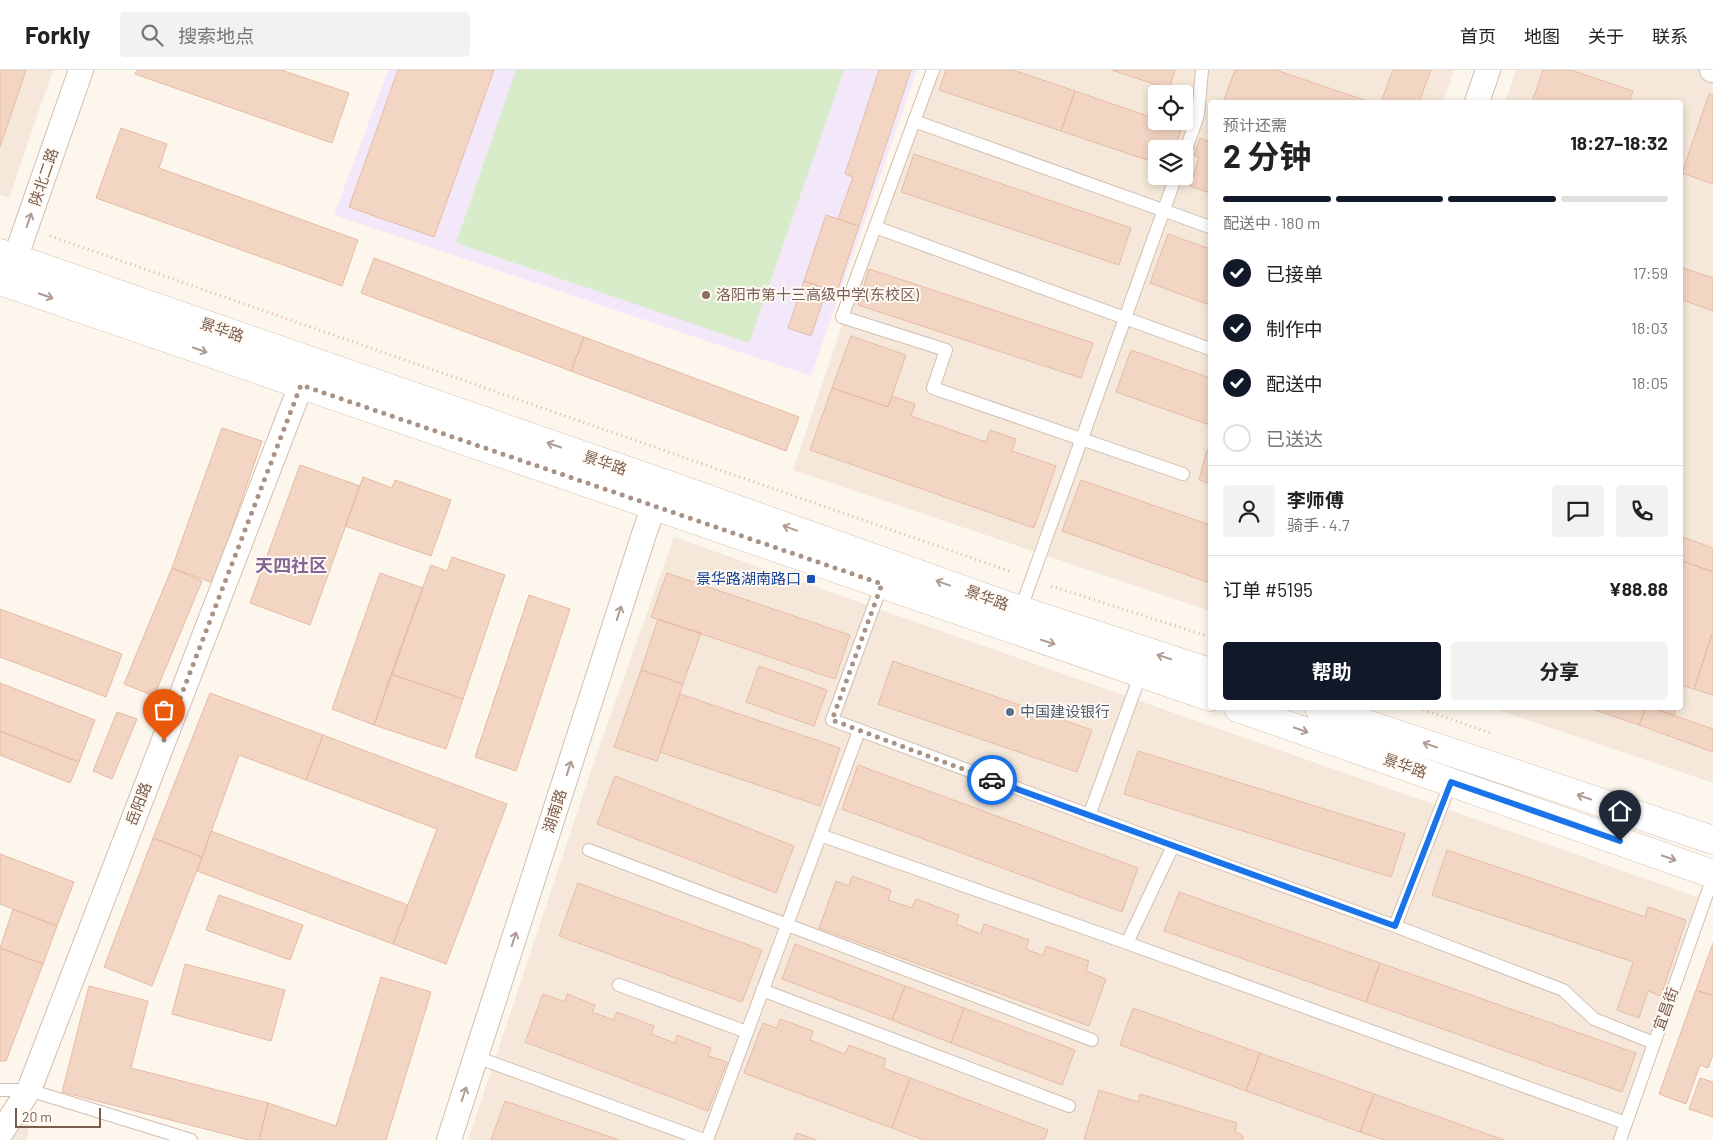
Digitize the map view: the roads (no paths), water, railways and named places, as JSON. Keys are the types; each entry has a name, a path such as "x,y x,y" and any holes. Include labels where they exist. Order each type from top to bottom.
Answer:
{"main road":[{"name":"景华路","path":"5,269 301,385 658,495 882,584 1208,671"},
{"name":"景华路","path":"5,269 1017,620 1141,673 1208,696"},
{"name":"景华路","path":"1251,710 1270,713 1451,782 1713,876"},
{"name":"景华路","path":"1325,710 1713,840"}],"street":[{"name":"陕北二路","path":"5,269 26,228 81,70"},
{"path":"1479,100 1488,70"},
{"name":"岳阳路","path":"0,1134 29,1090 301,385"},
{"name":"湖南路","path":"449,1140 658,495"}],"lane":[{"path":"933,70 842,316 946,350 933,388 1183,474"},
{"path":"1192,140 1204,118 1202,70"},
{"path":"914,121 1208,226"},
{"path":"1017,620 1173,185"},
{"path":"875,227 1208,348"},
{"path":"882,584 832,720 1089,816 1395,926 1563,990 1594,1019 1654,1043"},
{"path":"1089,816 1141,673"},
{"path":"476,1057 705,1140 859,731"},
{"path":"1395,926 1451,782"},
{"path":"820,835 1127,943 1626,1123"},
{"path":"1127,943 1173,846"},
{"path":"589,850 1092,1040"},
{"name":"宜昌街","path":"1620,1140 1713,876"},
{"path":"619,985 747,1032"},
{"path":"762,990 1069,1106"},
{"path":"0,1090 29,1090 191,1140"}],"place":[{"name":"洛阳市第十三高级中学(东校区)","path":"706,295"},
{"name":"景华路湖南路口","path":"811,579"},
{"name":"中国建设银行","path":"1010,712"}],"district":[{"name":"天四社区","path":"291,566"}]}
